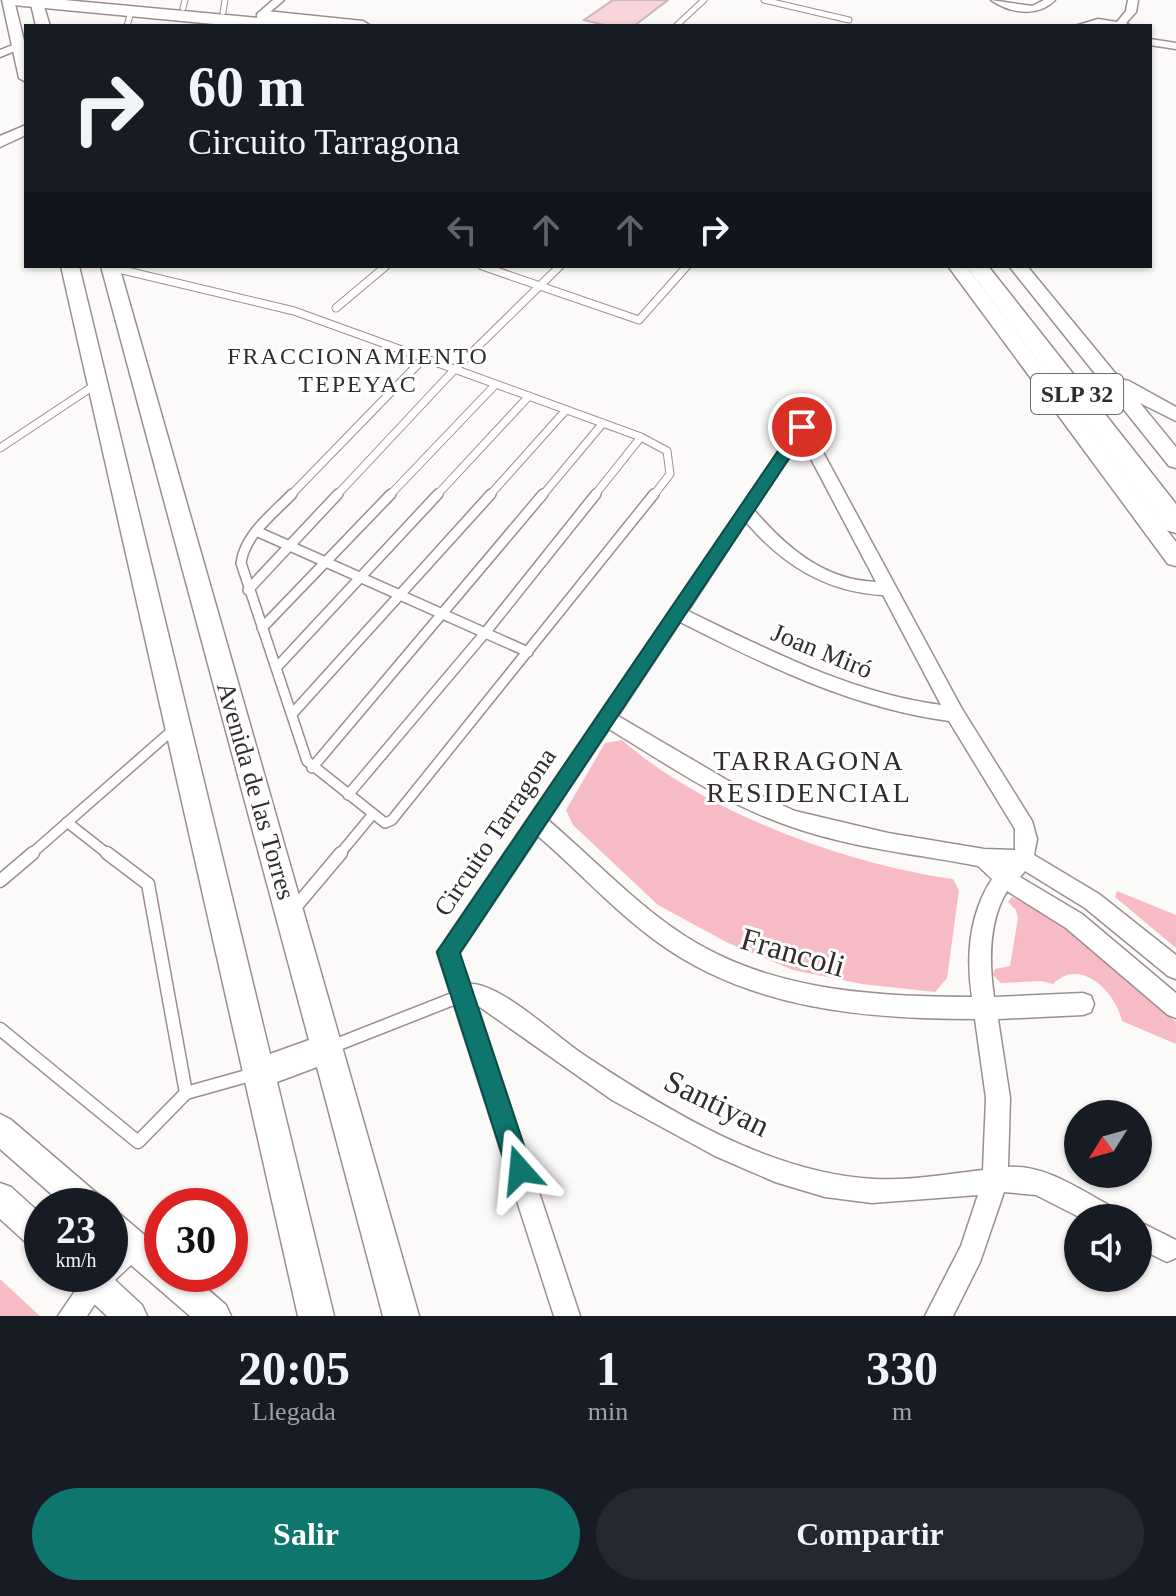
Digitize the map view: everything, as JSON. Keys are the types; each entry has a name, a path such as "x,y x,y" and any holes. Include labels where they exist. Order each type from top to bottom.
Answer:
{"highway":[{"path":"106,0 224,6 260,16 342,24"},
{"path":"8,8 36,1 129,19 243,24"},
{"path":"42,23 78,7"},
{"name":"SLP 32","path":"979,268 1176,523"},
{"name":"SLP 32","path":"1000,268 1176,491"}],"main road":[{"path":"36,1 42,23"},
{"path":"8,8 22,45"},
{"path":"0,142 24,130"},
{"path":"70,268 316,1316"},
{"name":"Avenida de las Torres","path":"111,268 401,1316"},
{"path":"958,268 1176,558"},
{"path":"1020,268 1176,461"},
{"path":"1106,374 1176,415"},
{"path":"259,1073 328,1048"}],"street":[{"path":"260,16 279,0"},
{"path":"996,0 1005,5 1033,9 1044,6 1050,0"},
{"path":"1124,24 1131,12 1133,0"},
{"path":"1089,24 1115,24"},
{"path":"1152,42 1176,46"},
{"path":"0,54 22,45"},
{"path":"791,406 955,714 1025,827 1028,841 1023,859 1004,878 988,910 980,953 998,1124 995,1180 984,1227 963,1275 938,1316"},
{"name":"Circuito Tarragona","path":"567,1316 448,952 802,427"},
{"path":"746,511 766,535 807,569 833,582 861,590 889,589"},
{"name":"Joan Miró","path":"677,613 823,683 893,706 955,714"},
{"path":"606,718 711,780 792,819 984,858 1023,859 1059,880 1176,969"},
{"name":"Francoli","path":"536,822 649,922 686,949 741,974 798,993 857,1002 987,1009 1083,1004"},
{"path":"984,858 1004,878 1045,901 1111,952 1176,1007"},
{"path":"1045,901 1059,880"},
{"path":"1111,952 1128,931"},
{"name":"Santiyan","path":"463,995 481,994 585,1070 662,1116 745,1158 825,1183 870,1191 1018,1179 1039,1183 1080,1204"},
{"path":"0,1129 67,1188"},
{"path":"0,1198 24,1220"},
{"path":"1152,1241 1167,1249"},
{"path":"71,1316 86,1292"},
{"path":"120,1292 131,1316"},
{"path":"187,1292 215,1316"}],"lane":[{"path":"678,24 704,0"},
{"path":"764,0 849,20"},
{"path":"118,268 294,311 455,369 641,437 667,451 670,474 392,820 385,823 307,761 241,563 243,550 256,531 424,358"},
{"path":"336,308 384,268"},
{"path":"488,268 639,320 685,268"},
{"path":"248,590 455,369 558,268"},
{"path":"0,448 98,383"},
{"path":"262,628 496,384"},
{"path":"277,667 529,396"},
{"path":"293,713 566,410"},
{"path":"312,768 603,423"},
{"path":"348,795 485,633 641,437"},
{"path":"256,531 528,652"},
{"path":"0,881 178,725"},
{"path":"291,913 373,814"},
{"path":"67,822 148,884 186,1093"},
{"path":"328,1048 463,995"},
{"path":"0,1029 138,1142 186,1093 259,1073"}],"shaded area":[{"path":"622,740 693,790 778,831 867,861 953,879 959,890 947,978 935,992 862,984 793,970 728,943 658,905 573,825 566,810 605,743"},
{"path":"1117,891 1176,915 1176,948 1115,897"},
{"path":"1012,897 1062,923 1176,1022 1176,1044 1122,1021 1113,999 1086,976 1064,976 1053,984 1041,981 1001,983 993,975 995,969 1010,966 1018,918 1016,910 1008,902"},
{"path":"0,1279 40,1316 0,1316"}],"building":[{"path":"613,0 668,0 637,24 601,24 584,20"}],"district":[{"name":"FRACCIONAMIENTO TEPEYAC","path":"358,370"},
{"name":"TARRAGONA RESIDENCIAL","path":"809,776"}],"route":[{"path":"520,1170 448,952 802,427"}]}
